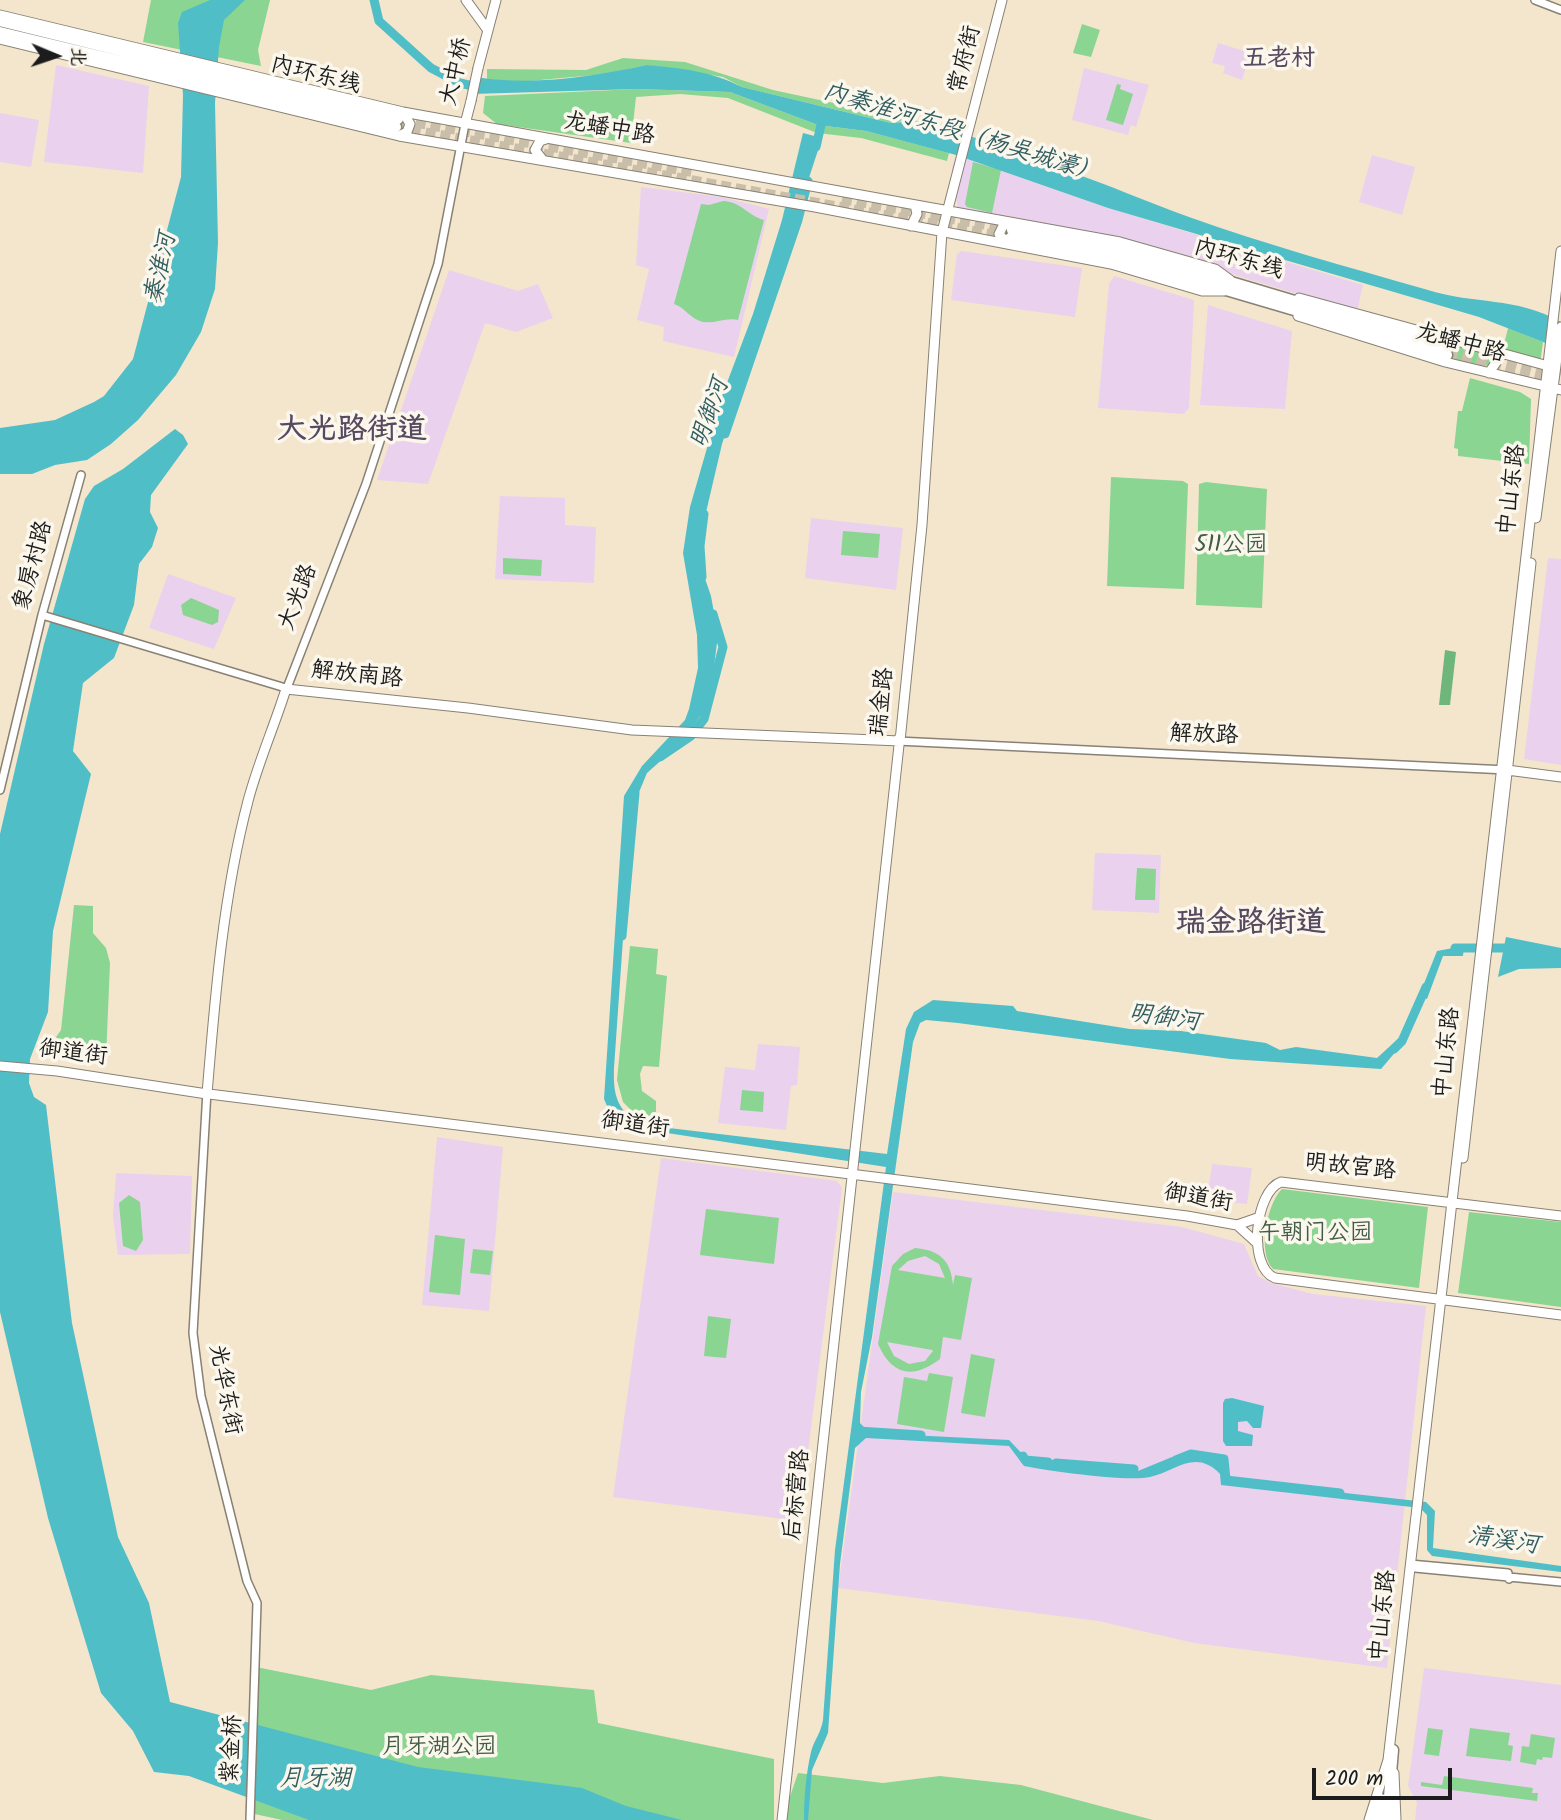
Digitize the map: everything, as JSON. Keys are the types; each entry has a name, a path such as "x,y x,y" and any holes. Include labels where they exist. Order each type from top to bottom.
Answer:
{"highway":[{"path":"3,30 222,81"},
{"path":"99,51 144,50"},
{"path":"99,51 138,74"},
{"path":"191,61 222,81"},
{"name":"内环东线","path":"222,81 399,124"},
{"name":"内环东线","path":"1011,234 1117,248 1233,287 1268,302 1448,351 1280,295 1233,287"},
{"path":"1382,1820 1384,1786 1390,1755"},
{"path":"1382,1820 1387,1808 1390,1755"}],"main road":[{"path":"466,0 487,29"},
{"name":"大中桥","path":"466,124 496,0"},
{"name":"常府街","path":"942,232 1002,0"},
{"path":"0,15 144,50 180,73"},
{"path":"3,30 138,74 180,73 191,61"},
{"name":"龙蟠中路","path":"222,81 399,124 462,146 815,207 942,232 1120,242 1215,269 1233,287"},
{"name":"龙蟠中路","path":"399,124 466,124 946,211 1011,234 1207,292 1233,287"},
{"path":"542,159 536,146 546,139"},
{"path":"911,226 916,218 915,205"},
{"name":"瑞金路","path":"854,1175 922,525 942,232"},
{"path":"1554,352 1554,315 1561,251"},
{"name":"龙蟠中路","path":"1280,295 1357,312 1555,368"},
{"name":"龙蟠中路","path":"1268,302 1350,334 1553,388"},
{"path":"1554,352 1561,327"},
{"path":"1489,373 1497,361 1492,350"},
{"name":"中山东路","path":"1390,1755 1503,770 1553,388 1554,352"},
{"path":"632,730 779,736"},
{"path":"1503,770 1561,777"},
{"path":"207,1094 214,1010"},
{"name":"御道街","path":"0,1066 57,1071 207,1094 430,1119 1187,1216 1237,1225 1258,1244"},
{"name":"后标营路","path":"782,1820 854,1175"},
{"name":"明故宫路","path":"1561,1216 1281,1182 1268,1191 1258,1244 1261,1267 1275,1278 1561,1315"},
{"path":"1237,1225 1261,1217"},
{"path":"1369,1820 1390,1755"},
{"path":"1390,1755 1396,1820"}],"street":[{"path":"1535,0 1561,10"},
{"name":"大光路","path":"214,1010 248,802 286,689 366,484 434,277 466,124"},
{"name":"象房村路","path":"0,790 42,615 81,475"},
{"name":"解放南路","path":"42,615 286,689 468,708 632,730 710,733"},
{"path":"779,736 900,741"},
{"name":"解放路","path":"900,741 1503,770"},
{"name":"光华东街","path":"207,1094 193,1333 201,1396 247,1581 257,1603 256,1687"},
{"path":"1413,1565 1509,1579 1561,1582"},
{"name":"紫金桥","path":"250,1816 256,1687"}],"shaded area":[{"path":"1218,43 1251,53 1242,80 1223,73 1225,66 1212,63"},
{"path":"56,65 149,86 143,173 44,162"},
{"path":"1084,68 1149,85 1136,127 1131,125 1128,135 1072,120"},
{"path":"0,113 39,120 31,167 0,162"},
{"path":"956,155 1108,208 1363,285 1357,312 1215,269 958,211 952,168"},
{"path":"1372,155 1415,167 1402,215 1359,202"},
{"path":"641,187 723,197 769,209 734,357 663,341 664,327 637,320 649,269 636,265"},
{"path":"961,251 1082,268 1075,317 951,300 957,254"},
{"path":"449,270 518,291 538,284 553,318 516,332 485,323 428,484 377,480"},
{"path":"1114,276 1194,300 1189,408 1184,414 1098,408 1109,284"},
{"path":"1208,305 1292,331 1285,409 1200,405"},
{"path":"500,496 565,498 565,525 596,527 594,583 495,579"},
{"path":"811,518 903,528 896,590 805,578"},
{"path":"1548,558 1561,559 1561,765 1524,759"},
{"path":"168,574 236,598 214,649 149,628"},
{"path":"1095,853 1161,855 1159,913 1092,910"},
{"path":"758,1044 800,1047 797,1085 791,1086 786,1130 718,1123 725,1067 755,1070"},
{"path":"437,1137 503,1147 489,1311 422,1305"},
{"path":"661,1158 837,1181 842,1188 799,1521 613,1497"},
{"path":"1212,1164 1252,1168 1247,1204 1207,1200"},
{"path":"116,1173 192,1176 190,1254 118,1255 113,1216"},
{"path":"893,1192 1182,1227 1244,1244 1258,1276 1271,1283 1313,1294 1426,1306 1387,1668 1194,1643 1098,1621 838,1588"},
{"path":"1424,1668 1561,1685 1561,1820 1415,1820 1417,1803 1408,1786"}],"green space":[{"path":"151,0 270,0 258,50 261,66 143,42"},
{"path":"1082,24 1100,30 1091,57 1073,53"},
{"path":"623,58 685,62 773,90 955,129 954,133 904,121 891,123 742,87 723,77 646,65 606,74 518,82 487,79 487,69 586,70"},
{"path":"1117,84 1121,85 1120,89 1133,94 1123,125 1106,120"},
{"path":"637,89 730,92 818,125 866,131 949,153 947,161 861,138 817,133 728,98 680,94 636,97 631,143 497,124 483,113 485,96"},
{"path":"973,162 1001,170 992,213 967,207 965,204"},
{"path":"723,201 735,204 764,220 738,320 703,322 674,304 701,204"},
{"path":"1508,328 1543,342 1540,364 1502,353"},
{"path":"1457,342 1488,353 1493,361 1489,366 1452,360"},
{"path":"1470,378 1520,392 1531,399 1529,464 1458,456 1458,449 1454,448 1458,411 1462,411"},
{"path":"1111,477 1183,481 1188,484 1184,589 1107,586"},
{"name":"511公园","path":"1206,482 1267,489 1262,608 1196,605 1199,484"},
{"path":"843,531 880,534 878,558 841,555"},
{"path":"503,558 542,560 541,576 503,574"},
{"path":"191,598 219,610 218,622 212,625 183,615 181,605"},
{"path":"1445,650 1456,652 1450,705 1439,705"},
{"path":"1137,868 1156,869 1155,900 1135,900"},
{"path":"74,905 93,906 93,933 106,948 110,963 106,1059 45,1053 61,1030"},
{"path":"630,946 658,949 656,974 667,976 659,1067 643,1066 640,1074 642,1091 656,1101 656,1119 636,1115 623,1102 617,1080"},
{"path":"742,1090 764,1092 763,1112 740,1110"},
{"name":"午朝门公园","path":"1282,1189 1428,1207 1419,1288 1273,1269 1266,1252 1266,1228 1272,1205"},
{"path":"129,1195 140,1202 143,1240 136,1251 123,1246 119,1203"},
{"path":"706,1209 779,1218 774,1264 700,1255"},
{"path":"1469,1212 1561,1222 1561,1307 1458,1293"},
{"path":"435,1235 465,1239 460,1295 429,1292"},
{"path":"915,1248 937,1254 950,1269 953,1285 955,1275 972,1278 961,1340 943,1337 940,1359 930,1366 912,1372 896,1368 878,1344 892,1266 903,1254","holes":["925,1256 939,1264 945,1278 898,1270 908,1261","887,1342 932,1350 933,1351 925,1361 909,1364 894,1356"]},
{"path":"473,1249 493,1251 490,1275 470,1273"},
{"path":"708,1316 731,1319 726,1358 704,1356"},
{"path":"971,1354 995,1359 985,1417 961,1413"},
{"path":"929,1373 953,1377 944,1432 897,1424 904,1377 927,1381"},
{"name":"月牙湖公园","path":"256,1667 371,1690 431,1675 594,1690 598,1723 774,1759 774,1820 282,1820 250,1813"},
{"path":"1428,1728 1443,1730 1439,1756 1424,1754"},
{"path":"1470,1728 1510,1733 1508,1745 1513,1746 1511,1761 1466,1756"},
{"path":"1531,1734 1555,1738 1552,1758 1537,1759 1536,1765 1520,1762 1522,1746 1529,1747"},
{"path":"798,1773 883,1783 940,1776 1021,1785 1153,1820 782,1820"},
{"path":"1444,1776 1533,1788 1532,1793 1538,1793 1537,1801 1421,1786 1421,1782 1442,1785"}],"water":[{"name":"秦淮河","path":"210,0 245,0 224,20 219,47 215,103 218,243 215,289 201,332 176,375 138,420 111,444 87,460 55,465 32,474 0,474 0,428 55,420 94,402 104,396 133,359 181,177 183,95 178,23 182,12"},
{"path":"646,65 707,74 742,87 891,123 909,123 953,131 1081,175 1189,217 1278,246 1445,295 1527,308 1561,322 1561,349 1479,317 1108,208 956,155 866,131 818,125 730,92 637,89 472,94 476,77 518,81 561,79"},
{"path":"803,133 822,138 722,444 700,538 700,564 711,596 718,635 712,682 701,715 684,740 647,773 632,809 614,1068 614,1087 618,1102 628,1115 644,1125 887,1154 906,1029 914,1012 933,1000 1013,1006 1017,1011 1130,1029 1181,1031 1266,1043 1280,1050 1296,1047 1377,1058 1400,1037 1404,1042 1381,1069 1230,1059 958,1023 926,1020 920,1023 913,1042 872,1337 861,1392 860,1423 870,1433 1009,1440 1030,1462 1138,1471 1172,1457 1196,1456 1214,1459 1221,1464 1226,1479 1229,1480 1426,1502 1435,1511 1433,1548 1561,1566 1561,1572 1432,1556 1427,1550 1427,1515 1420,1508 1221,1485 1220,1474 1211,1466 1202,1463 1185,1464 1150,1477 1106,1477 1024,1466 1009,1446 866,1438 855,1448 840,1564 828,1733 812,1770 808,1820 804,1820 807,1777 811,1752 823,1720 835,1550 886,1167 635,1128 611,1115 604,1099 624,796 642,766 685,720 689,709 698,668 697,635 683,553 690,507 722,396 753,314 782,220"},
{"name":"月牙湖","path":"175,429 183,435 188,444 151,495 150,512 158,528 152,547 139,564 134,605 114,658 83,683 73,751 91,774 53,931 48,1012 30,1059 29,1083 34,1097 46,1105 72,1323 118,1537 149,1603 170,1702 418,1767 582,1788 626,1806 682,1820 309,1820 189,1776 154,1772 133,1731 101,1693 48,1518 0,1312 0,834 44,644 85,499 94,486 123,469"},
{"path":"1506,937 1561,948 1561,968 1519,969 1498,977"},
{"path":"1464,946 1463,956 1443,956 1427,999 1419,996 1437,951"},
{"path":"1232,1398 1264,1406 1261,1428 1253,1428 1247,1421 1238,1422 1238,1431 1253,1435 1252,1446 1226,1446 1223,1441 1223,1403 1225,1399"}],"waterway":[{"name":"内秦淮河东段（杨吴城濠）","path":"374,0 379,21 431,68 460,83 481,88"},
{"name":"明御河","path":"816,147 823,116"},
{"name":"明御河","path":"725,434 798,220 808,181"},
{"name":"明御河","path":"702,577 700,546 704,514"},
{"name":"明御河","path":"697,728 704,719 723,647 713,614"},
{"name":"明御河","path":"660,757 691,736"},
{"name":"明御河","path":"622,936 635,793"},
{"name":"明御河","path":"1455,948 1514,948"},
{"name":"明御河","path":"1394,1049 1402,1041 1426,987"},
{"path":"858,1431 921,1435"},
{"path":"1176,1460 1191,1454 1224,1459 1226,1480 1340,1493"},
{"path":"1023,1456 1025,1460 1048,1462"},
{"path":"1056,1463 1134,1469"}],"tunnel":[{"path":"401,120 692,172"},
{"path":"396,127 1007,237"},
{"path":"842,199 1009,229"},
{"path":"1449,347 1561,373"},
{"path":"1447,355 1561,381"}],"district":[{"name":"五老村","path":"1279,61"},
{"name":"大光路街道","path":"352,433"},
{"name":"瑞金路街道","path":"1251,926"}],"water label":[{"name":"清溪河","path":"1503,1543"}]}
